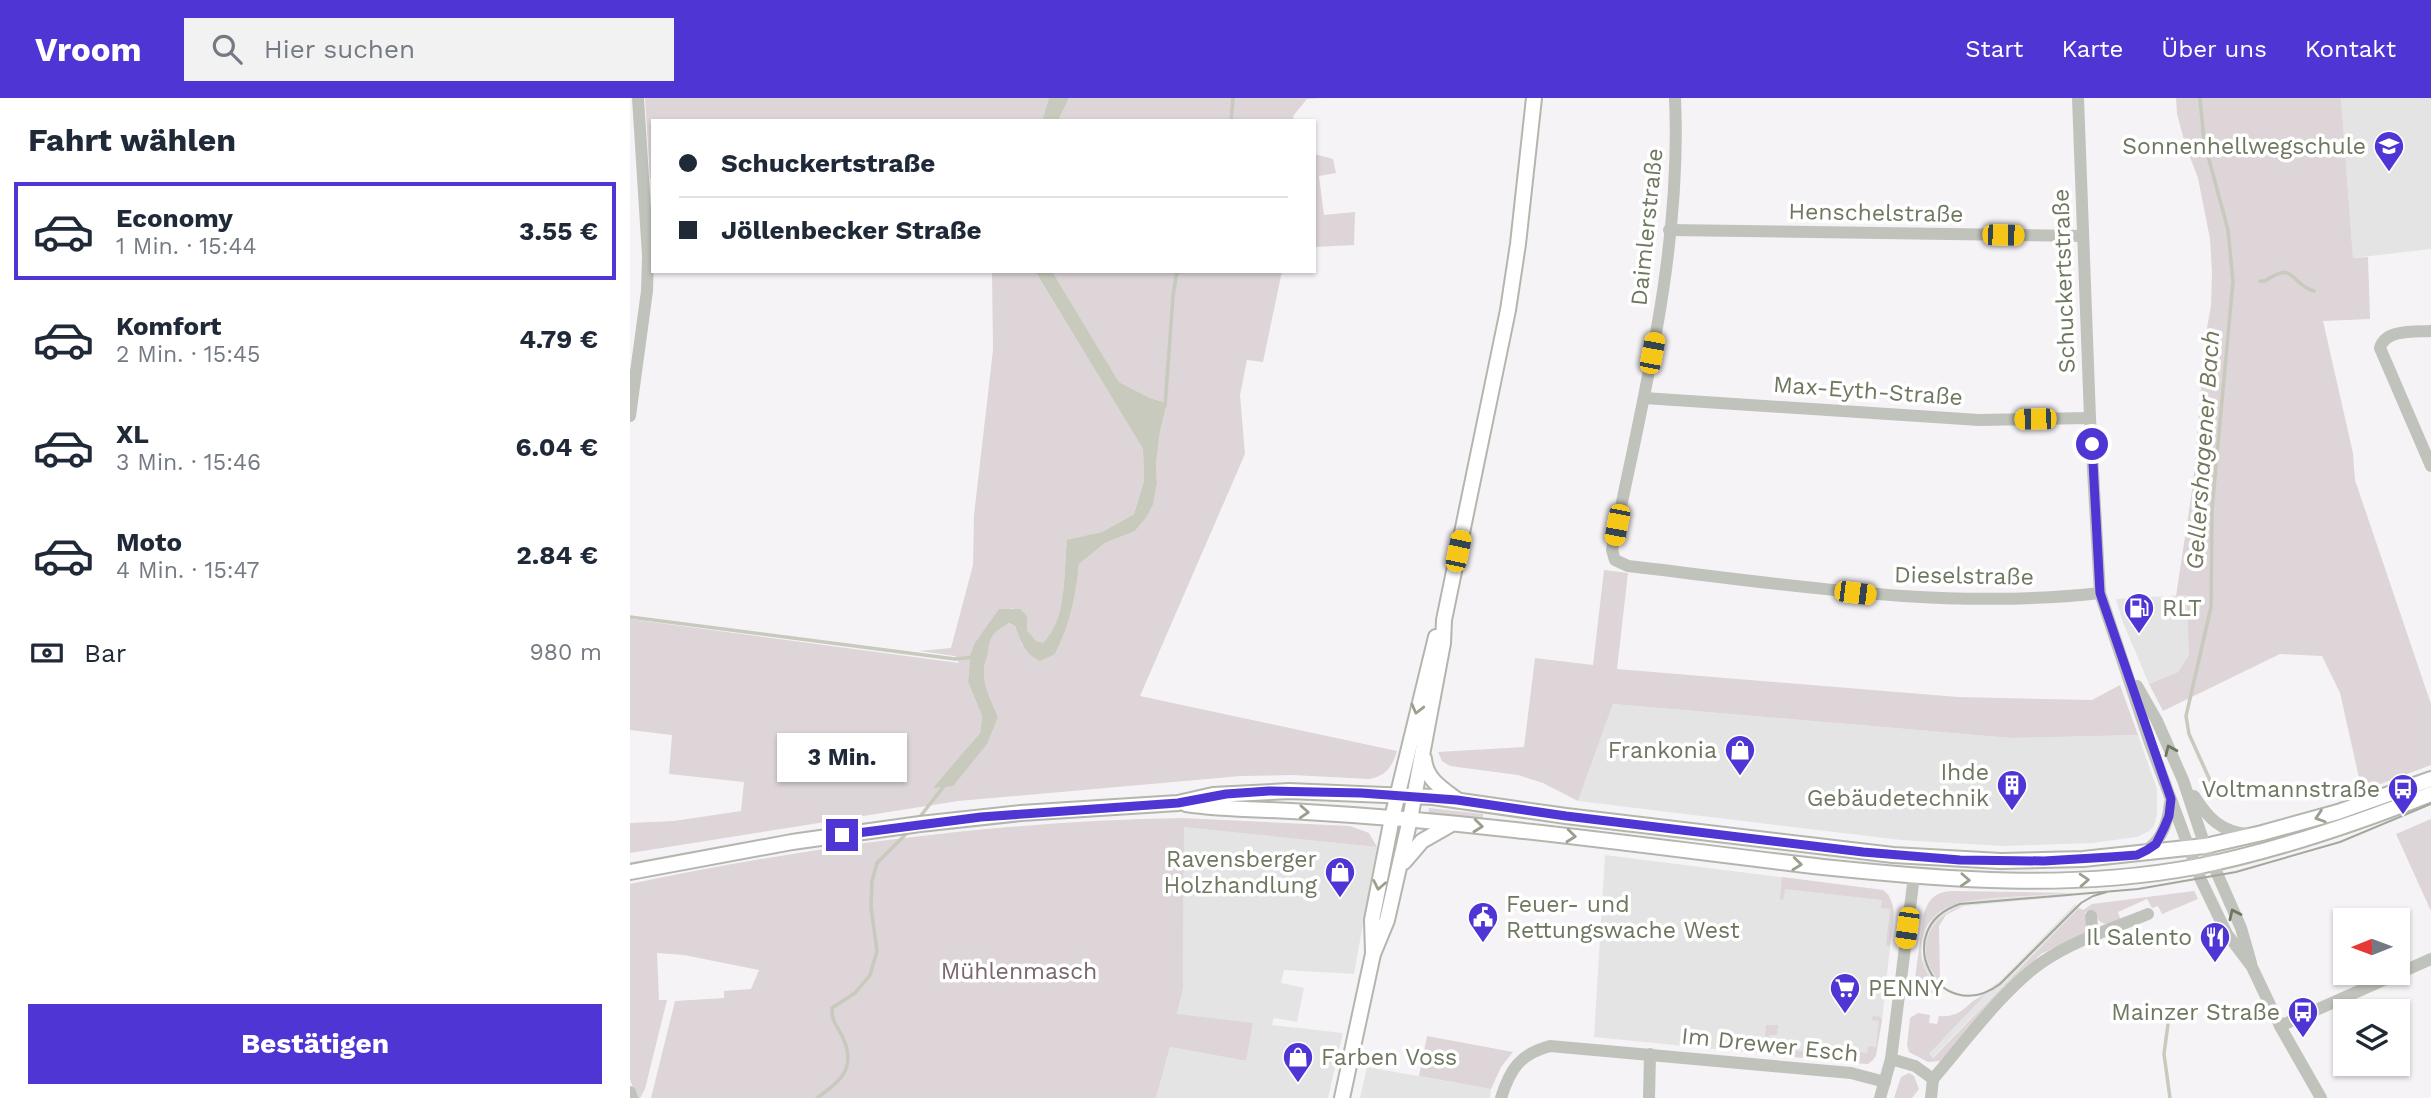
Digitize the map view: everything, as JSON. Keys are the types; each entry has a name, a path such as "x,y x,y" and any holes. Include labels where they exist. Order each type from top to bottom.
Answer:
{"main road":[{"path":"1373,954 1383,932 1415,796 1443,643 1444,620 1506,321 1518,244 1534,98"},
{"path":"1342,1098 1373,954 1373,920 1396,794 1434,641 1444,620"},
{"path":"1423,754 1427,774 1457,800"},
{"path":"630,872 866,831 981,817 1178,803 1213,795 1269,791 1396,794 1600,821 1916,857 2044,861 2137,855 2204,846 2337,812 2431,779"},
{"path":"1178,803 1453,823 1914,877 2061,881 2110,878 2195,867 2292,842 2431,794"},
{"path":"1399,869 1422,841 1453,823"},
{"path":"1914,877 1916,857"}],"street":[{"path":"630,416 648,268 638,98"},
{"name":"Daimlerstraße","path":"1619,563 1613,557 1612,551 1661,309 1677,157 1675,98"},
{"name":"Schuckertstraße","path":"2078,98 2090,418 2100,593 2195,867"},
{"name":"Henschelstraße","path":"1669,230 2083,236"},
{"path":"2431,331 2390,335 2381,342 2379,348 2431,466"},
{"name":"Max-Eyth-Straße","path":"1644,398 1979,420 2090,418"},
{"name":"Dieselstraße","path":"1619,563 1927,599 2032,598 2100,593"},
{"name":"Schuckertstraße","path":"2127,668 2157,721 2183,780 2212,863"},
{"name":"Schuckertstraße","path":"2183,780 2200,807 2215,823 2231,832 2262,833"},
{"path":"2137,855 2156,844 2169,816 2171,799"},
{"path":"2212,863 2241,928 2252,967 2280,1026 2321,1098"},
{"path":"2195,867 2227,934 2252,967"},
{"path":"1880,1098 1891,1059 1914,877"},
{"path":"1931,1098 1933,1079 2002,1000 2034,968 2057,953 2148,914"},
{"path":"2091,916 2093,937"},
{"path":"2280,1026 2431,959"},
{"name":"Im Drewer Esch","path":"1501,1098 1514,1068 1527,1055 1550,1046 1851,1073 1885,1082"},
{"name":"Im Drewer Esch","path":"1649,1098 1650,1054"},
{"path":"1891,1059 1915,1066 1933,1079"},
{"path":"630,1092 632,1098"}],"shaded area":[{"path":"1049,98 1069,98 1059,119 1043,119"},
{"name":"Sonnenhellwegschule","path":"2341,98 2431,98 2431,249 2353,258"},
{"path":"1036,273 1053,273 1119,382 1150,398 1167,403 1160,432 1153,505 1135,531 1105,543 1079,564 1072,610 1055,654 1040,661 1035,658 1024,646 1015,626 1009,623 993,635 984,665 984,675 988,694 998,717 987,744 953,786 933,788 980,733 982,716 968,682 970,656 975,643 999,609 1020,609 1027,616 1027,630 1036,641 1043,643 1051,633 1061,608 1067,540 1102,532 1134,514 1144,481 1143,449"},
{"path":"2186,595 2189,655 2178,672 2149,684 2116,599"},
{"path":"1613,704 2011,738 2138,735 2157,789 2157,814 2154,826 2137,837 2092,843 2003,846 1901,840 1578,801"},
{"path":"1184,826 1377,847 1354,974 1284,970 1281,983 1304,988 1297,1022 1274,1018 1272,1025 1343,1033 1328,1098 1156,1098 1170,1047 1245,1061 1253,1024 1177,1015 1183,989"},
{"path":"1605,855 1883,890 1889,895 1894,911 1882,1020 1874,1060 1864,1064 1594,1037"},
{"path":"2072,893 2072,896 1964,906 1948,912 1933,926 1927,942 1928,961 1940,981 1940,991 1929,978 1923,966 1923,936 1932,918 1945,908 1967,900"},
{"path":"2075,904 2079,908 1932,1058 1929,1054 1983,997 1978,997 2001,980"},
{"path":"1367,1067 1491,1089 1490,1098 1360,1098"}],"green space":[{"path":"645,98 1049,98 1043,119 651,119 650,179"},
{"path":"1069,98 1323,98 1307,99 1293,116 1294,119 1059,119"},
{"path":"2176,98 2341,98 2353,258 2368,257 2370,319 2323,321 2353,453 2355,480 2431,704 2431,765 2362,791 2340,693 2322,656 2280,654 2163,711 2149,684 2178,672 2189,655 2186,595 2176,596 2193,484 2205,339 2211,306 2210,239 2198,178 2177,114"},
{"path":"1316,155 1333,159 1336,173 1319,176 1324,215 1355,212 1354,245 1316,247"},
{"path":"992,273 1036,273 1143,449 1144,481 1134,514 1102,532 1067,541 1061,609 1051,634 1043,644 1036,641 1027,630 1027,616 1012,608 970,656 968,682 982,716 980,733 966,750 998,717 988,694 984,675 984,665 993,635 1008,623 1015,626 1022,645 1055,654 1072,610 1079,564 1105,543 1135,531 1153,505 1157,484 1156,464 1167,403 1150,398 1119,382 1053,273 1282,273 1263,362 1247,360 1240,395 1245,454 1140,696 1397,751 1390,766 1380,776 1369,779 1292,775 1241,776 958,801 630,853 630,823 674,821 741,811 744,782 669,774 672,735 630,730 630,619 959,663 955,656 919,651 951,648 973,565 974,515 993,350"},
{"path":"1604,570 1628,573 1617,669 1958,697 2092,700 2120,685 2138,735 2011,738 1613,704 1578,801 1543,783 1518,775 1450,766 1442,761 1438,752 1524,747 1535,658 1593,665"},
{"path":"1429,808 1483,814 1483,820 1428,814"},
{"name":"Mühlenmasch","path":"1183,818 1350,826 1369,833 1377,847 1184,827 1183,989 1177,1014 1253,1023 1246,1061 1170,1047 1156,1098 651,1098 675,1001 724,998 724,991 751,989 759,970 684,955 657,953 659,1000 667,1000 645,1089 640,1098 636,1098 630,1079 630,884 767,858 905,838 1044,824"},
{"path":"2431,819 2431,911 2396,834"},
{"path":"1782,877 1883,890 1892,902 1893,909 1890,946 1886,945 1890,909 1881,908 1882,900 1785,889 1783,900 1780,899"},
{"path":"1953,891 2072,893 1981,899 1943,910 1933,918 1926,929 1921,950 1925,969 1940,991 1939,994 1920,992 1914,985 1924,913 1934,896"},
{"path":"2194,891 2198,899 2162,914 2158,906 2152,908 2147,899 2118,912 2121,921 2112,923 2098,920 2095,911 2085,912 2087,932 2041,954 1940,1061 1928,1062 1909,1052 1907,1045 1910,1018 1918,1013 1930,1015 1929,1023 1937,1024 1939,1016 1960,1012 1984,996 1929,1054 1933,1058 2079,908 2083,910 2092,904"},
{"path":"1963,906 1946,915 1939,926 1940,981 1927,958 1928,936 1941,918 1951,911"},
{"path":"1873,1016 1882,1020 1876,1056 1868,1064 1764,1054 1766,1025 1778,1025 1777,1035 1769,1035 1768,1048 1851,1056 1852,1051 1867,1053 1868,1046 1876,1047 1879,1021 1871,1020"},
{"path":"1427,1036 1513,1052 1501,1067 1491,1089 1419,1076"},
{"path":"1909,1073 1914,1076 1919,1089 1912,1098 1894,1098 1901,1077"}],"waterway":[{"path":"1231,119 1233,98"},
{"name":"Gellershagener Bach","path":"2200,98 2204,141 2228,230 2233,281 2212,509 2211,607 2186,716 2189,734 2218,798"},
{"path":"1165,406 1177,273"},
{"path":"2260,281 2288,273 2300,284 2314,291"},
{"path":"630,617 955,659 975,657"},
{"path":"919,818 944,786"},
{"path":"817,1098 839,1080 847,1066 847,1049 834,1020 832,1008 855,993 870,975 877,951 871,907 872,881 877,863 910,830"},
{"name":"Gellershagener Bach","path":"2170,1009 2164,1054 2170,1098"}],"tram line":[{"path":"2107,892 2081,903 2000,984 1977,995 1957,994 1941,985 1929,970 1924,952 1927,933 1938,916 1960,904 2138,889 2236,872 2340,842 2431,804"}],"place":[{"name":"Sonnenhellwegschule","path":"2389,173"},
{"name":"RLT","path":"2139,635"},
{"name":"Frankonia","path":"1740,777"},
{"name":"Ihde Gebäudetechnik","path":"2012,812"},
{"name":"Voltmannstraße","path":"2403,816"},
{"name":"Ravensberger Holzhandlung","path":"1340,899"},
{"name":"Feuer- und Rettungswache West","path":"1483,944"},
{"name":"Il Salento","path":"2215,964"},
{"name":"PENNY","path":"1845,1015"},
{"name":"Mainzer Straße","path":"2303,1039"},
{"name":"Farben Voss","path":"1298,1084"}],"route":[{"path":"842,835 1021,813 1178,803 1213,795 1289,791 1426,797 1538,813 1933,858 2044,861 2137,855 2156,844 2169,816 2171,799 2100,593 2092,444"}]}
